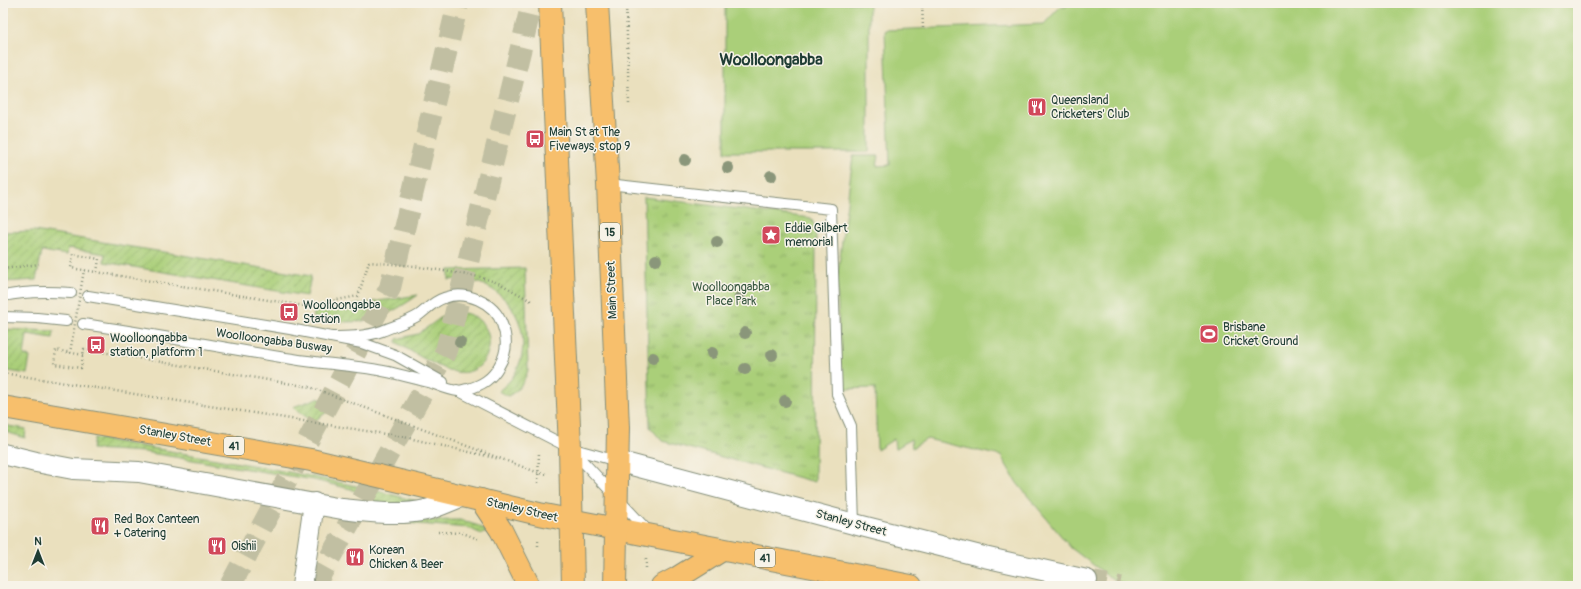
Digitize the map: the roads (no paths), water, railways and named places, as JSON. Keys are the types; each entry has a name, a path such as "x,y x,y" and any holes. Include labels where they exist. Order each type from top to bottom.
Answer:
{"main road":[{"path":"550,3 573,521 573,586"},
{"name":"Main Street","path":"597,3 608,184 618,428 616,529"},
{"name":"Stanley Street","path":"3,407 311,460 573,521 911,586"},
{"path":"472,498 501,530 529,586"},
{"name":"15","path":"615,586 616,529"},
{"path":"662,586 722,550"}],"street":[{"path":"3,454 73,469 139,472 342,509 373,512 406,512 426,510 472,498"},
{"name":"Stanley Street","path":"617,461 1075,581"},
{"path":"302,586 314,503"}],"lane":[{"path":"608,184 831,209 838,394 851,426 854,524"},
{"path":"3,296 43,291 71,293"},
{"name":"Woolloongabba Busway","path":"83,324 295,360 340,364 384,371 459,391 476,387 486,382 497,371 502,362 506,342 505,331 501,322 496,313 488,305 478,299 456,295 434,302 412,318 380,331 348,337 329,337"},
{"name":"Woolloongabba Busway","path":"88,296 290,329 362,343 395,355 459,391 570,448 617,461"},
{"path":"3,317 66,321"},
{"name":"Woolloongabba Busway","path":"570,448 653,536"}],"tunnel":[{"path":"230,586 390,288 458,3"},
{"path":"314,586 446,351 532,3"},
{"path":"1087,580 1120,586"}],"place":[{"name":"Queensland Cricketers' Club","path":"1037,107"},
{"name":"Main St at The Fiveways, stop 9","path":"535,139"},
{"name":"Eddie Gilbert memorial","path":"771,235"},
{"name":"Woolloongabba Station","path":"289,312"},
{"name":"Brisbane Cricket Ground","path":"1209,334"},
{"name":"Woolloongabba station, platform 1","path":"96,345"},
{"name":"Red Box Canteen + Catering","path":"100,526"},
{"name":"Oishii","path":"217,546"},
{"name":"Korean Chicken & Beer","path":"355,557"}],"district":[{"name":"Woolloongabba","path":"771,60"}],"park label":[{"name":"Woolloongabba Place Park","path":"731,294"}]}
